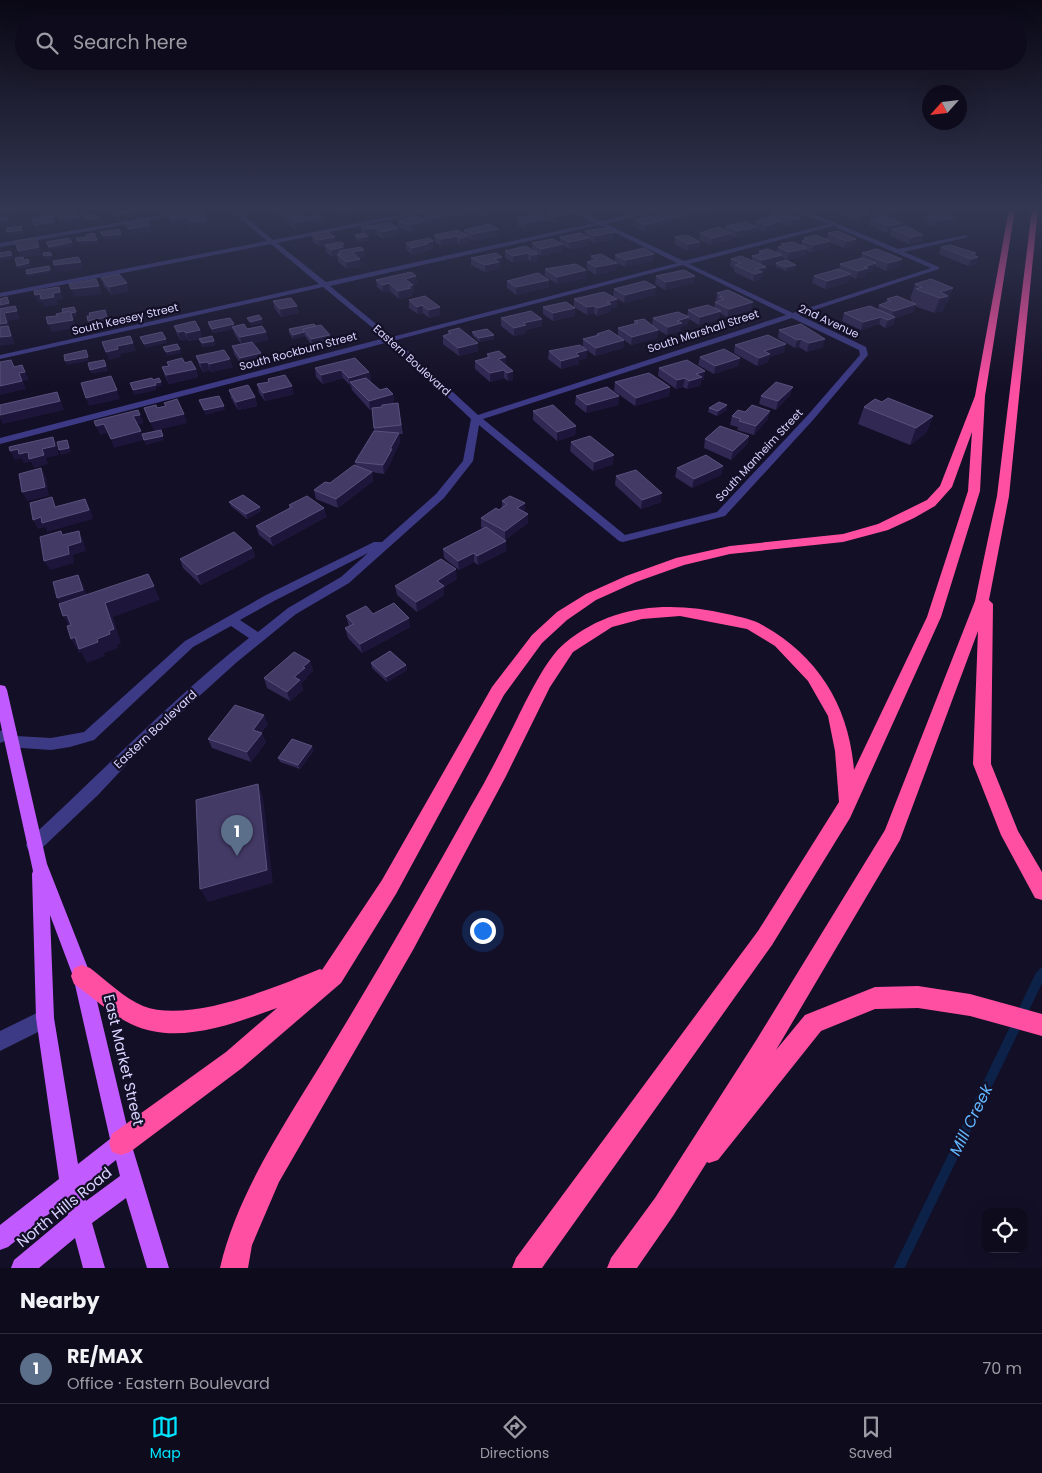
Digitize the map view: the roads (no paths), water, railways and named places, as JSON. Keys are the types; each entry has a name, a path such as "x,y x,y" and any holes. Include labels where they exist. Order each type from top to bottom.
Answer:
{"highway":[{"path":"526,1268 765,938 848,803 934,617 974,491 980,396 1002,268"},
{"path":"621,1268 664,1207 765,1047 894,834 982,601 1003,496 1028,268"},
{"path":"121,1143 234,1060 332,975 389,887 498,691 536,639 562,616 591,598 631,579 681,561 730,550 843,538 883,527 910,515 931,503 946,487 980,396"},
{"path":"988,573 983,649 982,764 1010,835 1042,891"},
{"path":"234,1268 239,1244 270,1173 406,943 499,773 543,684 568,648 607,623 642,614 680,610 751,625 780,642 814,677 836,716 844,751 848,803"},
{"path":"82,976 139,1016 169,1023 198,1020 277,998 332,975"},
{"path":"664,1207 813,1023 875,998 918,997 970,1005 1042,1025"}],"main road":[{"name":"East Market Street","path":"0,690 7,737 39,864 82,976 121,1143 158,1268"},
{"name":"East Market Street","path":"39,864 45,1018 70,1182 94,1268"},
{"name":"North Hills Road","path":"0,1239 121,1143"},
{"name":"North Hills Road","path":"22,1268 80,1219 133,1180"}],"street":[{"path":"0,294 135,268"},
{"name":"Eastern Boulevard","path":"34,845 93,790 138,742 292,611 345,580 440,496 468,461 476,418 390,339 304,268"},
{"name":"South Keesey Street","path":"0,357 401,268"},
{"name":"South Rockburn Street","path":"0,441 668,268"},
{"name":"2nd Avenue","path":"693,268 863,349"},
{"name":"South Marshall Street","path":"476,418 936,268"},
{"name":"South Manheim Street","path":"476,418 623,539 721,514 852,369 864,355 863,349"},
{"name":"Eastern Boulevard","path":"7,737 37,744 62,744 90,736 189,644 270,598 394,536"},
{"path":"231,620 258,638"},
{"path":"0,1041 45,1018"}],"waterway":[{"name":"Mill Creek","path":"1039,977 1042,972"},
{"name":"Mill Creek","path":"899,1268 1040,976"}],"place":[{"name":"RE/MAX","path":"237,856"}]}
